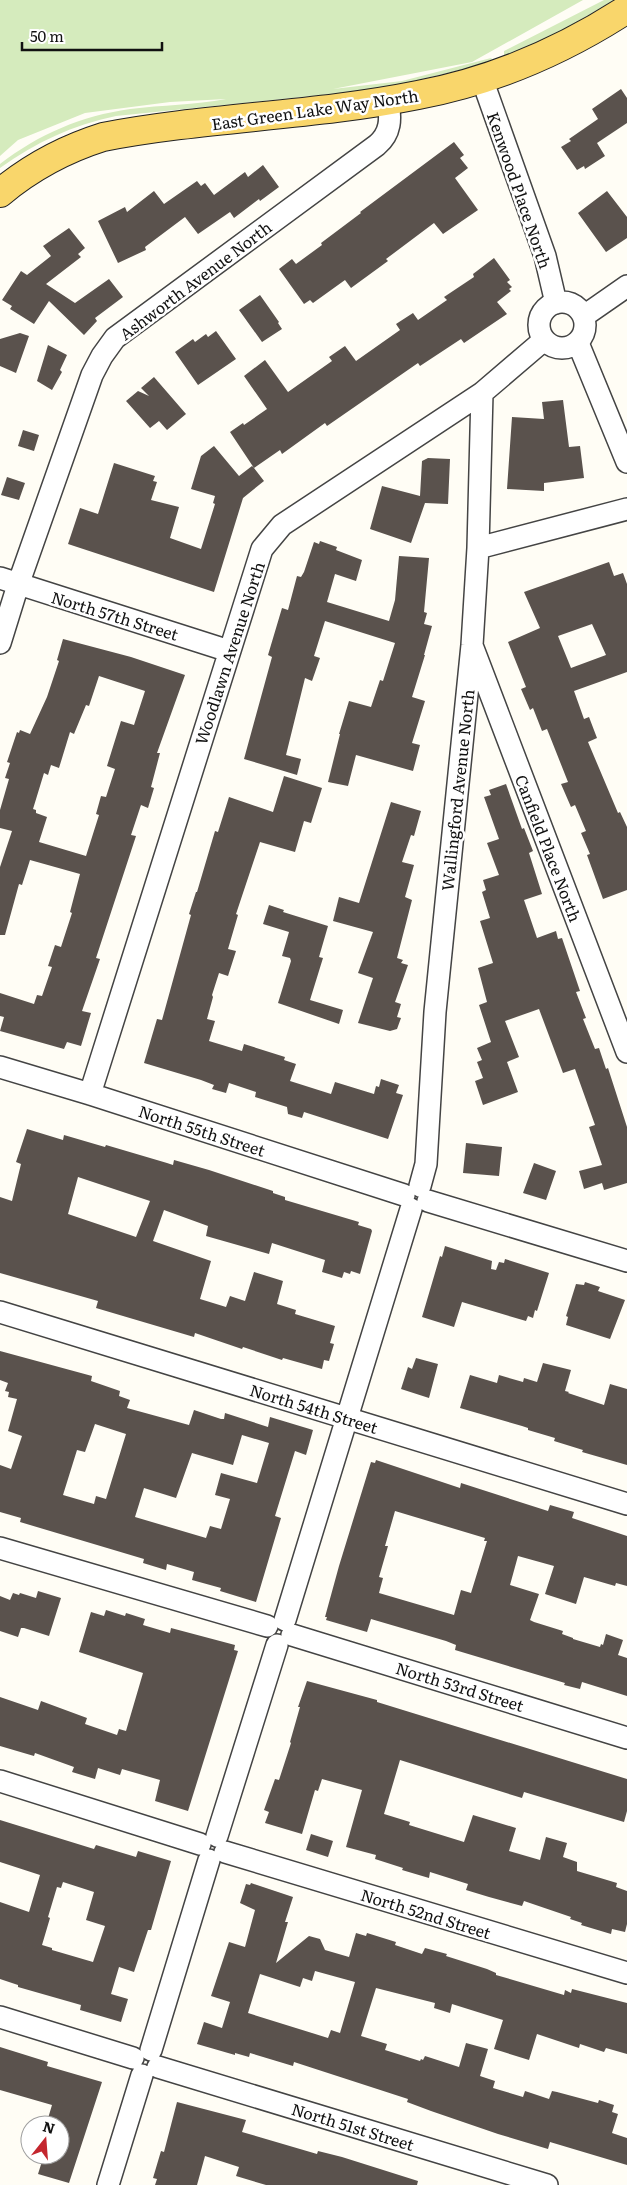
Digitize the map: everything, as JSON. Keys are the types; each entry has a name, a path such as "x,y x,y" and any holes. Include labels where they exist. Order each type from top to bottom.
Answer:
{"main road":[{"name":"East Green Lake Way North","path":"0,192 45,161 83,143 103,137 388,101 443,90 482,79 545,54 627,9"}],"street":[{"name":"Kenwood Place North","path":"482,79 545,256 556,303"},
{"name":"Ashworth Avenue North","path":"0,642 9,582 92,376 102,356 116,338 377,145 385,137 389,126 388,101"},
{"path":"584,316 627,286"},
{"path":"556,303 570,303 577,307 584,316 586,329 578,343 571,347 557,348 544,340 540,334 540,319 548,307 556,303"},
{"name":"Woodlawn Avenue North","path":"90,1094 262,549 275,532 482,393 544,340"},
{"path":"578,343 627,462"},
{"name":"Wallingford Avenue North","path":"108,2185 426,1164 435,1012 472,645 478,548 482,393"},
{"path":"478,548 627,509"},
{"name":"North 57th Street","path":"9,582 229,651"},
{"name":"Canfield Place North","path":"472,645 627,1052"},
{"name":"North 55th Street","path":"0,1067 416,1198 627,1262"},
{"name":"North 54th Street","path":"0,1312 627,1504"},
{"name":"North 53rd Street","path":"0,1548 627,1738"},
{"name":"North 52nd Street","path":"0,1781 627,1974"},
{"name":"North 51st Street","path":"0,2016 146,2063 547,2185"}],"green space":[{"path":"0,0 583,0 472,62 333,89 402,81 492,59 481,65 380,89 116,116 85,124 41,142 0,168 0,164 15,153 45,135 94,116 130,109 226,99 170,102 85,113 18,140 0,156"},
{"path":"604,0 614,0 562,31 504,57 504,51"}],"building":[{"path":"621,89 627,98 627,123 597,143 605,156 585,169 584,166 577,170 561,147 571,141 569,139 598,119 592,109"},
{"path":"454,142 464,155 460,158 468,168 455,178 478,210 443,234 434,223 386,259 388,261 351,288 345,280 313,303 310,300 304,304 279,269 292,259 296,264 322,245 321,243 360,212"},
{"path":"263,165 279,187 260,201 259,199 234,218 230,212 198,234 185,217 145,247 146,250 118,263 98,221 125,207 127,212 154,191 164,204 197,181 201,186 205,183 214,195 245,172 248,177"},
{"path":"607,191 627,217 627,238 606,252 578,213"},
{"path":"69,228 85,248 78,254 81,257 46,284 75,303 109,279 123,297 95,318 97,321 84,335 49,301 34,324 10,309 12,306 2,300 21,271 27,275 51,256 43,246"},
{"path":"494,258 510,280 507,282 512,287 509,289 511,291 497,302 507,314 464,343 461,339 420,366 418,363 327,426 325,423 282,454 280,450 254,468 230,432 267,409 244,376 265,360 288,392 332,361 329,357 345,346 356,361 400,330 396,324 413,313 418,320 447,300 444,297 474,277 473,274"},
{"path":"260,295 282,329 262,342 239,310"},
{"path":"216,331 236,359 198,385 175,352 193,339 195,342 206,334 208,337"},
{"path":"20,333 29,336 16,373 0,366 0,339"},
{"path":"48,345 67,355 60,370 62,372 52,390 37,381"},
{"path":"154,377 186,414 167,430 159,421 150,428 126,401 138,391 149,396 141,388"},
{"path":"563,400 569,447 580,446 584,478 544,483 544,491 507,489 512,417 544,419 542,402"},
{"path":"23,430 39,435 34,451 18,446"},
{"path":"214,446 239,476 252,466 264,481 243,498 214,592 68,544 80,508 98,514 114,463 155,476 153,481 157,482 151,500 179,507 170,538 201,549 215,504 213,503 215,496 191,489 201,456"},
{"path":"428,458 450,459 448,504 425,503 411,543 370,529 382,486 420,496 422,461"},
{"path":"7,477 25,483 19,500 1,495"},
{"path":"320,541 337,547 336,550 362,560 356,581 335,574 327,602 389,621 395,600 399,556 429,558 424,612 427,613 424,624 432,626 412,697 425,701 412,743 420,745 413,771 356,755 348,786 328,782 349,701 371,707 380,680 383,681 395,643 325,621 314,656 320,658 312,681 305,678 286,755 301,759 297,775 244,759 272,657 268,655 282,608 288,610 297,576 301,577 304,572 314,542 319,544"},
{"path":"609,562 614,576 623,573 627,584 627,672 574,691 584,719 589,717 597,738 588,742 618,813 620,812 627,827 627,890 603,899 587,855 590,854 581,833 586,831 575,805 571,807 561,784 568,782 547,729 542,731 533,708 530,710 521,689 526,687 508,642 540,628 524,592","holes":["592,624 606,655 571,668 558,636"]},
{"path":"63,639 131,657 185,675 157,753 160,753 151,787 154,788 148,808 141,805 131,835 136,836 96,958 100,959 82,1011 91,1013 81,1046 67,1042 64,1049 0,1031 4,1017 0,1016 0,993 34,1004 37,995 42,996 52,967 48,966 55,945 61,947 72,913 70,912 80,874 30,860 22,885 19,884 5,935 0,935 0,867 12,831 0,828 0,810 9,779 5,778 10,763 7,762 17,732 19,733 20,730 30,734 47,697 59,661 57,660","holes":["99,676 145,691 134,725 121,721 107,766 115,769 106,797 101,796 96,814 99,815 86,856 39,842 47,817 36,813 36,810 33,809 44,773 48,775 51,765 59,768 70,732 74,734 86,705 89,706"]},
{"path":"284,776 322,788 311,823 304,821 295,852 260,842 236,914 238,915 228,949 236,951 228,976 219,973 212,995 207,1019 215,1021 209,1041 242,1051 244,1044 285,1057 284,1060 296,1064 290,1081 331,1094 335,1082 374,1094 376,1086 379,1087 381,1079 399,1085 396,1093 403,1095 388,1139 304,1112 302,1118 288,1114 287,1107 255,1097 256,1092 229,1083 226,1093 212,1089 214,1085 201,1080 144,1063 157,1019 162,1020 191,915 189,914 215,831 218,832 229,797 273,812"},
{"path":"506,784 522,829 524,828 533,851 529,853 542,894 524,900 537,938 556,931 558,939 562,938 580,991 576,992 586,1018 583,1019 595,1049 599,1048 606,1069 608,1068 627,1127 627,1183 604,1190 602,1183 584,1189 579,1171 602,1165 589,1127 595,1125 575,1069 563,1073 539,1009 505,1021 519,1057 507,1062 518,1092 483,1105 475,1081 483,1078 477,1062 482,1060 477,1048 491,1042 479,1005 487,1002 478,968 493,963 480,921 490,918 482,892 486,890 483,880 499,875 487,843 499,839 484,797 491,795 489,790"},
{"path":"391,802 421,811 414,836 411,835 402,862 414,865 405,897 412,900 397,958 403,960 401,963 408,965 395,1002 401,1004 397,1017 401,1018 397,1029 390,1031 358,1023 373,978 358,973 373,932 333,921 339,897 359,903"},
{"path":"269,905 284,910 283,912 328,926 319,957 323,958 310,1000 343,1010 339,1024 278,1003 291,961 290,958 282,956 289,932 263,924"},
{"path":"27,1129 63,1140 64,1135 105,1147 106,1145 173,1165 174,1160 209,1170 273,1191 273,1193 285,1197 285,1200 359,1222 358,1225 371,1229 360,1274 351,1271 350,1274 344,1272 342,1278 322,1272 325,1260 272,1243 269,1254 206,1236 208,1226 164,1210 153,1241 211,1261 200,1299 226,1307 230,1296 245,1301 254,1272 283,1281 277,1304 296,1310 295,1314 335,1326 330,1343 334,1344 329,1361 324,1360 322,1369 283,1358 282,1360 243,1347 242,1349 195,1333 194,1337 96,1308 98,1301 0,1273 0,1197 12,1201 21,1164 16,1162","holes":["78,1177 150,1201 136,1237 68,1214"]},
{"path":"466,1143 502,1147 499,1176 463,1173"},
{"path":"534,1163 556,1171 546,1200 523,1193"},
{"path":"445,1246 492,1261 491,1269 496,1270 499,1262 504,1263 505,1259 549,1273 533,1318 528,1316 526,1321 462,1302 454,1327 422,1317 440,1256 442,1257"},
{"path":"585,1282 600,1287 598,1291 625,1300 610,1339 566,1325 568,1317 566,1316 576,1284 584,1285"},
{"path":"0,1351 92,1376 91,1381 120,1391 119,1396 130,1400 127,1408 189,1425 194,1410 221,1419 224,1419 225,1413 268,1427 270,1417 313,1430 306,1455 295,1451 275,1516 281,1518 256,1602 220,1591 221,1588 192,1580 194,1572 167,1564 166,1570 143,1563 144,1559 20,1522 21,1518 0,1512 0,1465 11,1469 22,1436 8,1431 17,1399 8,1397 9,1392 5,1391 8,1383 0,1380","holes":["95,1424 126,1434 106,1499 96,1496 94,1504 63,1495 77,1450 85,1452","242,1435 269,1443 257,1483 221,1473 215,1495 230,1499 221,1529 210,1526 206,1538 135,1517 144,1488 176,1498 192,1453 233,1465"]},
{"path":"416,1358 438,1364 429,1398 401,1389 408,1367 412,1369"},
{"path":"543,1363 571,1370 565,1391 604,1405 610,1384 627,1389 627,1465 582,1452 583,1450 554,1441 555,1438 528,1430 528,1428 460,1408 470,1375 497,1383 499,1375 523,1382 524,1378 537,1382"},
{"path":"376,1460 460,1488 461,1483 548,1511 550,1505 574,1512 572,1518 627,1536 627,1586 616,1583 615,1586 584,1577 576,1604 545,1594 554,1566 518,1556 510,1585 539,1594 530,1620 534,1622 563,1631 562,1634 573,1639 600,1647 601,1644 603,1645 606,1634 623,1640 618,1655 627,1658 627,1696 582,1682 580,1689 564,1685 565,1683 455,1650 456,1645 446,1641 371,1619 367,1632 326,1620 327,1617 325,1617 339,1566 371,1462 375,1463","holes":["395,1511 485,1538 484,1541 487,1541 471,1593 461,1590 454,1615 379,1593 383,1578 379,1577 388,1546 385,1546"]},
{"path":"38,1591 61,1598 49,1636 24,1628 21,1628 18,1637 0,1631 0,1596 10,1600 13,1593 19,1595 20,1593 36,1598"},
{"path":"106,1610 125,1616 126,1613 145,1619 143,1625 170,1633 171,1628 235,1645 234,1650 238,1651 188,1811 155,1801 160,1780 122,1769 120,1775 98,1768 95,1779 72,1772 74,1767 35,1753 34,1756 0,1746 0,1697 38,1710 41,1701 87,1718 85,1724 117,1735 119,1729 126,1731 143,1673 79,1652 91,1612 104,1616"},
{"path":"307,1681 377,1700 377,1702 627,1779 627,1811 624,1822 524,1792 522,1798 400,1760 384,1814 410,1822 409,1825 464,1842 473,1815 516,1828 509,1851 540,1860 546,1837 567,1843 563,1857 577,1862 577,1871 617,1883 616,1887 627,1891 627,1924 625,1932 612,1929 611,1934 581,1925 582,1923 570,1919 571,1917 524,1901 522,1906 466,1890 468,1884 430,1872 429,1878 402,1870 403,1868 375,1859 376,1855 346,1847 362,1790 322,1779 318,1791 315,1790 302,1834 265,1823 269,1812 264,1810 275,1779 279,1780 291,1743 300,1707 298,1707"},
{"path":"0,1820 94,1849 96,1845 136,1857 138,1851 171,1861 151,1930 148,1930 134,1972 119,1967 111,1994 128,1999 121,2022 80,2010 81,2005 18,1987 18,1985 0,1979 0,1902 29,1912 40,1875 0,1862","holes":["63,1882 94,1892 86,1920 105,1926 93,1962 52,1950 52,1948 42,1945 57,1887 61,1888"]},
{"path":"311,1834 333,1841 328,1857 306,1850"},
{"path":"251,1883 293,1897 285,1922 288,1922 276,1963 309,1936 320,1939 325,1950 349,1957 356,1933 366,1936 367,1933 396,1942 395,1945 422,1954 425,1948 447,1954 446,1956 487,1969 496,1973 496,1975 564,1995 565,1990 571,1993 572,1989 627,2003 627,2054 606,2048 604,2052 580,2044 579,2048 537,2034 529,2060 494,2049 503,2020 452,2004 450,2013 434,2008 435,2003 376,1988 361,2036 387,2044 385,2050 420,2061 425,2056 459,2067 466,2043 488,2049 480,2076 495,2081 493,2088 523,2097 525,2091 549,2099 552,2091 598,2103 599,2100 614,2105 612,2112 618,2114 612,2133 627,2138 627,2165 550,2142 548,2149 498,2134 407,2102 408,2099 294,2062 293,2066 250,2053 249,2057 235,2053 235,2055 197,2044 204,2022 222,2028 230,2002 211,1996 229,1942 245,1947 255,1910 240,1903 246,1884 250,1885","holes":["315,1971 355,1982 340,2033 331,2030 328,2038 248,2013 260,1974 300,1987 303,1978 312,1981"]},
{"path":"0,2047 48,2062 47,2066 102,2082 69,2183 38,2174 41,2165 70,2165 70,2115 49,2115 52,2105 0,2090"},
{"path":"177,2102 246,2120 242,2132 317,2154 318,2151 342,2157 418,2181 417,2185 266,2185 236,2176 239,2167 205,2156 197,2185 155,2185 157,2179 153,2178 161,2151 164,2152"}]}
